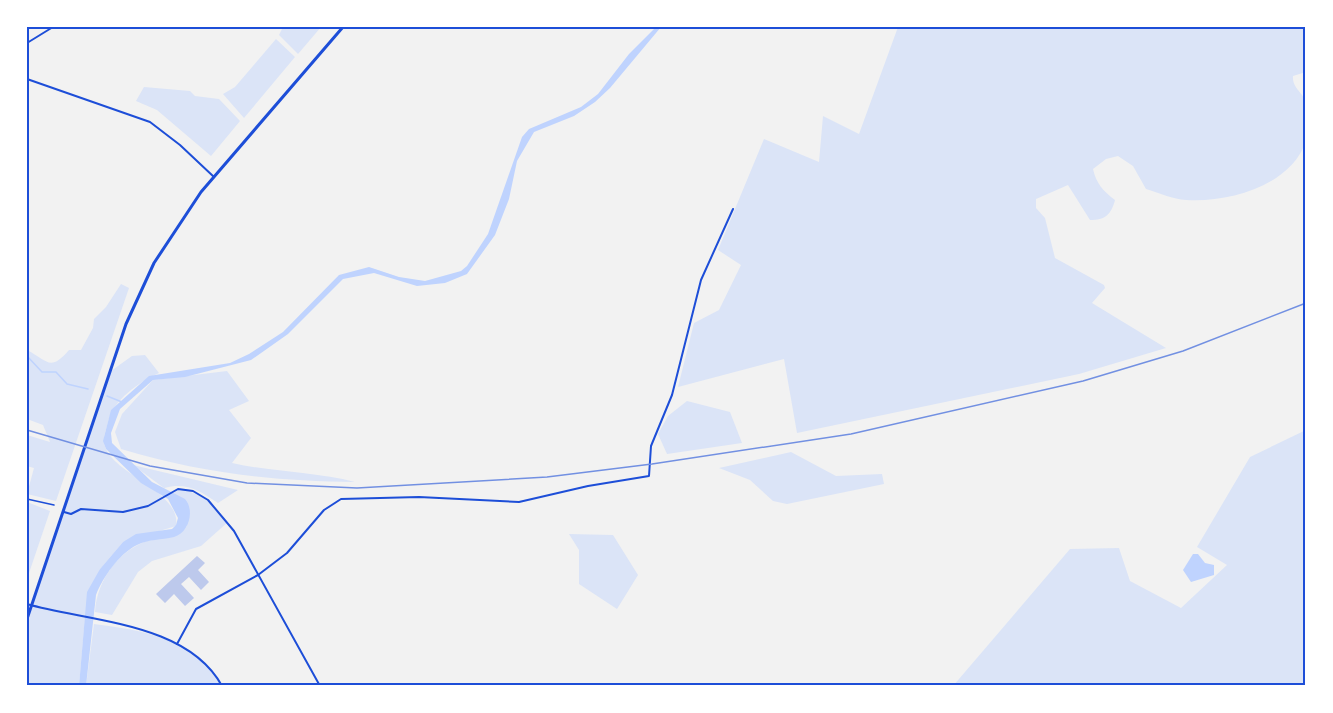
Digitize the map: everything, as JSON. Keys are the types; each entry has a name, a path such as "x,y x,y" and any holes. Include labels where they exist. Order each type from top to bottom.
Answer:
{"street":[{"path":"27,43 53,27"},
{"path":"27,619 29,605 64,512 126,324 168,239 214,177 343,27"},
{"path":"27,79 150,122 180,145 214,177"},
{"path":"177,644 196,609 258,575 287,553 324,510 341,499 419,497 519,502 588,486 649,476 651,446 672,395 701,280 733,209"},
{"path":"64,512 71,513 81,509 123,512 148,506 173,491 193,491 214,505 228,522 320,686"},
{"path":"29,605 111,622 177,644 210,668 222,686"},
{"path":"256,686 265,686"}],"path":[{"path":"27,498 54,505"}],"shaded area":[{"path":"283,27 321,27 298,54 279,35"},
{"path":"898,27 1306,27 1306,72 1293,76 1293,80 1306,104 1308,122 1306,141 1298,157 1287,170 1273,180 1238,195 1203,200 1166,196 1146,189 1133,166 1118,156 1106,159 1093,169 1101,186 1115,200 1112,209 1103,218 1090,220 1068,185 1036,199 1036,208 1045,218 1055,258 1104,285 1105,288 1092,303 1166,348 1079,374 797,433 784,359 678,387 694,323 719,310 741,265 718,250 764,139 819,162 823,116 859,134"},
{"path":"276,39 295,57 244,118 223,94 235,87"},
{"path":"144,87 190,91 195,96 219,99 240,121 211,156 157,110 136,101"},
{"path":"121,284 129,288 56,501 27,494 34,468 27,466 27,435 50,442 43,425 27,419 27,350 53,363 69,350 81,350 93,328 94,319 106,307"},
{"path":"145,355 159,373 135,387 115,406 104,440 107,451 116,462 167,501 175,513 176,526 123,542 100,569 85,617 79,686 37,686 27,683 27,620 111,371 132,356"},
{"path":"227,371 249,401 229,410 251,438 232,463 355,482 295,480 208,470 121,449 115,432 122,414 153,380"},
{"path":"687,401 730,412 742,443 667,454 658,434 668,416"},
{"path":"1306,430 1306,686 953,686 1070,549 1119,548 1130,581 1181,608 1227,565 1197,547 1250,457"},
{"path":"791,452 836,476 882,474 884,484 787,504 773,501 750,480 719,468"},
{"path":"133,465 238,490 218,503 192,488 172,486 164,488"},
{"path":"178,489 200,496 228,522 201,546 152,561 138,572 112,615 95,612 100,588 112,566 121,557 141,543 174,534 187,526 173,494"},
{"path":"27,502 50,511 27,579"},
{"path":"569,534 613,535 638,575 617,609 579,584 579,550"},
{"path":"94,624 149,634 183,647 211,670 222,686 86,686"}],"water":[{"path":"656,27 661,27 610,88 595,102 574,116 534,132 517,161 509,199 495,235 467,274 445,283 417,286 374,273 343,279 288,334 251,360 185,377 153,380 120,409 111,433 112,443 152,482 185,499 190,515 187,526 179,535 137,545 124,554 107,574 96,595 86,686 79,686 87,592 100,569 123,542 136,534 172,529 178,518 168,499 141,483 106,449 103,441 111,410 149,376 230,363 249,354 283,332 339,275 369,267 399,277 425,281 461,271 467,266 488,234 522,137 529,129 581,107 598,94 629,54"},
{"path":"1193,554 1198,554 1205,563 1214,565 1214,575 1191,582 1183,570"}],"building":[{"path":"197,556 205,563 198,570 209,582 201,590 189,577 181,584 194,598 185,606 174,594 165,603 156,594"}],"waterway":[{"path":"27,356 42,372 56,372 67,384 88,389"},
{"path":"107,396 122,402"}],"railway":[{"path":"27,430 150,466 247,483 357,488 547,477 652,464 851,434 1083,381 1183,351 1306,303"}]}
